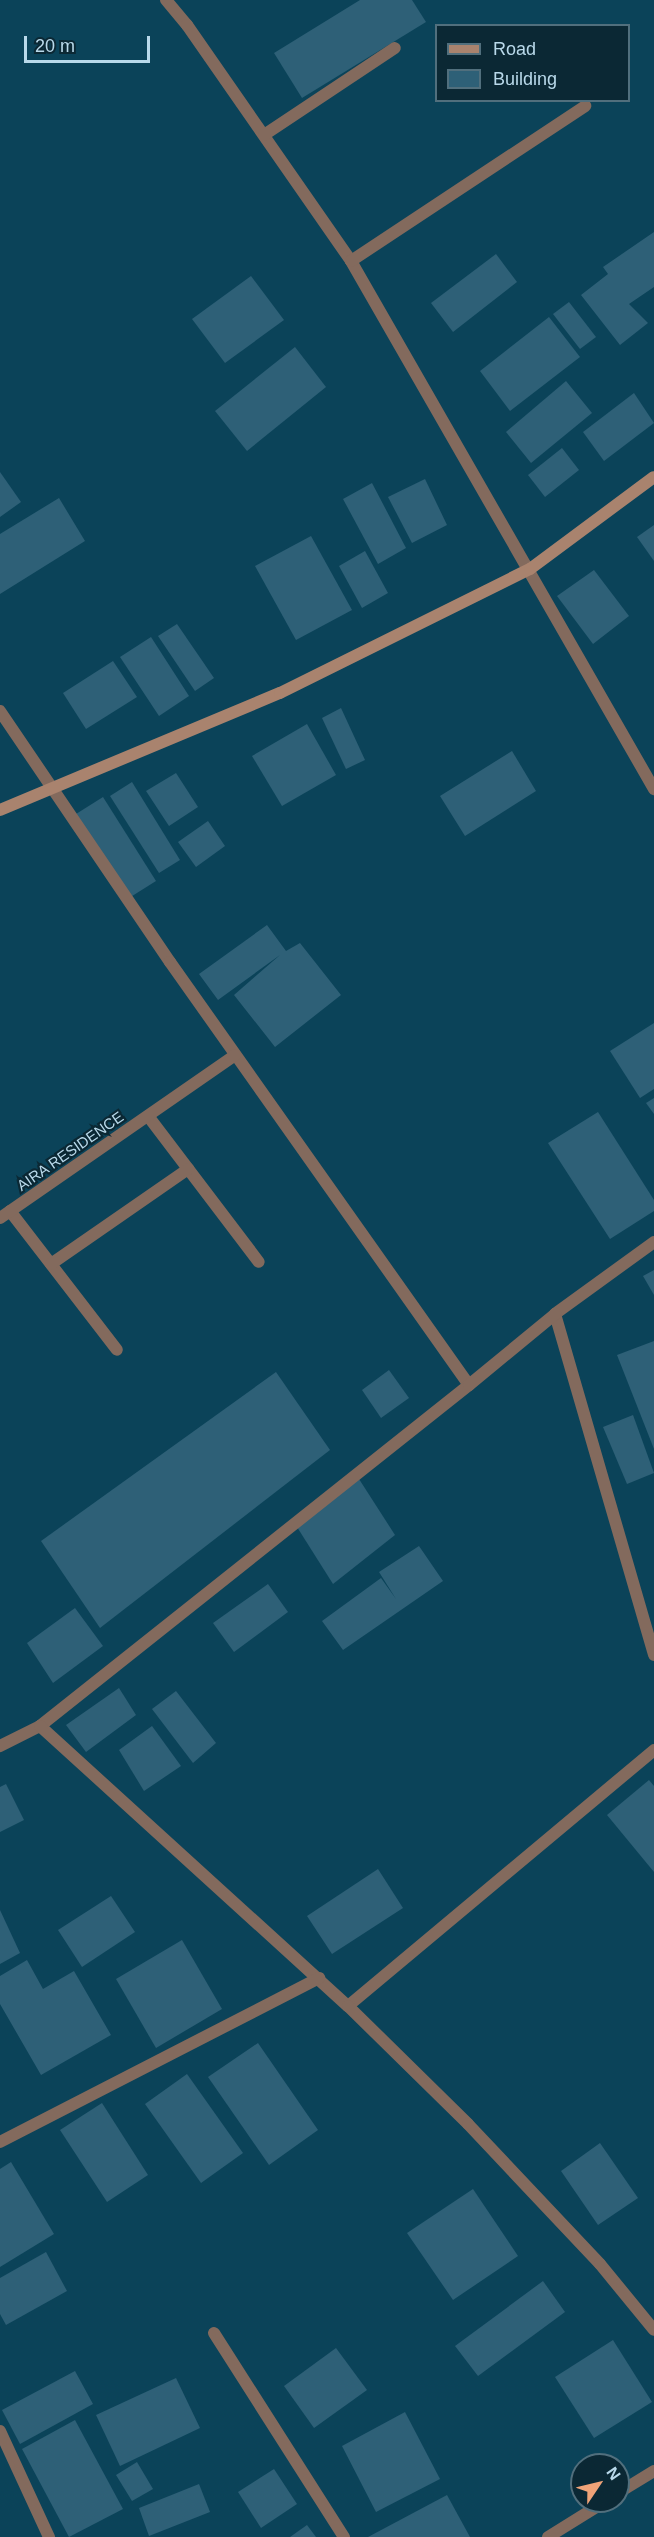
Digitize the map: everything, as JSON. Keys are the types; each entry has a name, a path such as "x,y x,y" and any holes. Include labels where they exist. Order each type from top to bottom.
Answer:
{"street":[{"path":"166,0 264,135 351,261 530,569 654,789"},
{"path":"264,135 395,48"},
{"path":"351,261 585,106"},
{"path":"0,810 280,693 530,569 654,477"},
{"path":"0,711 235,1055 469,1385"},
{"name":"AIRA RESIDENCE","path":"117,1350 51,1264 5,1215 235,1055"},
{"name":"AIRA RESIDENCE","path":"148,1116 259,1262"},
{"path":"51,1264 188,1168"},
{"path":"0,1746 40,1726 555,1314 654,1242"},
{"path":"555,1314 654,1656"},
{"path":"40,1726 319,1978 468,2124 600,2264 654,2330"},
{"path":"348,2006 654,1750"},
{"path":"0,2142 319,1978"},
{"path":"214,2333 344,2537"},
{"path":"0,2431 49,2537"},
{"path":"630,2486 654,2471"},
{"path":"548,2537 587,2513"}],"building":[{"path":"360,0 412,0 426,22 302,98 274,53"},
{"path":"654,232 654,287 629,304 648,323 620,345 581,295 608,274 603,267"},
{"path":"496,254 517,282 453,332 431,303"},
{"path":"251,276 284,320 225,363 192,319"},
{"path":"569,302 596,337 580,349 553,314"},
{"path":"549,317 580,357 510,411 480,371"},
{"path":"295,347 326,387 247,451 215,411"},
{"path":"566,381 592,413 531,463 506,432"},
{"path":"634,393 654,423 604,461 583,432"},
{"path":"562,448 579,470 545,497 528,475"},
{"path":"0,472 21,502 0,517"},
{"path":"425,479 447,525 412,543 388,497"},
{"path":"372,483 406,548 378,564 343,499"},
{"path":"59,498 85,541 0,594 0,534"},
{"path":"654,525 654,561 637,537"},
{"path":"311,536 352,610 296,640 255,566"},
{"path":"365,551 388,593 362,608 339,566"},
{"path":"594,570 629,616 593,644 557,596"},
{"path":"177,624 214,678 195,691 158,636"},
{"path":"151,637 189,696 159,716 120,657"},
{"path":"113,661 137,697 86,729 63,693"},
{"path":"341,708 365,760 346,769 322,718"},
{"path":"307,724 336,775 282,806 252,756"},
{"path":"512,751 536,791 465,836 440,796"},
{"path":"176,773 198,807 169,826 146,791"},
{"path":"132,782 180,860 159,873 110,796"},
{"path":"103,797 156,881 129,898 76,814"},
{"path":"208,821 225,846 196,867 178,842"},
{"path":"267,925 286,951 300,943 341,995 275,1047 234,995 280,955 218,1000 199,974"},
{"path":"654,1023 654,1089 640,1098 610,1051"},
{"path":"654,1098 654,1114 646,1103"},
{"path":"598,1112 654,1200 654,1211 610,1239 548,1143"},
{"path":"654,1270 654,1295 643,1276"},
{"path":"654,1341 654,1449 617,1355"},
{"path":"389,1370 409,1398 381,1418 362,1390"},
{"path":"276,1372 330,1450 100,1628 41,1541"},
{"path":"633,1415 654,1473 627,1484 603,1427"},
{"path":"359,1479 395,1535 333,1584 297,1527"},
{"path":"419,1546 443,1581 343,1650 322,1621 381,1578 396,1599 379,1572"},
{"path":"268,1584 288,1612 234,1652 213,1623"},
{"path":"75,1608 103,1646 53,1683 27,1643"},
{"path":"119,1688 136,1715 86,1752 66,1725"},
{"path":"176,1691 216,1743 193,1763 152,1709"},
{"path":"152,1726 181,1766 144,1791 119,1750"},
{"path":"649,1780 654,1786 654,1872 607,1815"},
{"path":"6,1784 24,1820 0,1832 0,1787"},
{"path":"378,1869 403,1908 332,1954 307,1916"},
{"path":"111,1896 135,1932 82,1967 58,1930"},
{"path":"0,1910 20,1953 0,1964"},
{"path":"182,1940 222,2009 156,2048 116,1979"},
{"path":"27,1960 43,1989 74,1971 111,2035 41,2075 0,2004 0,1976"},
{"path":"258,2043 318,2130 269,2165 208,2077"},
{"path":"187,2074 243,2153 201,2183 145,2104"},
{"path":"102,2103 148,2175 107,2202 60,2130"},
{"path":"600,2143 638,2198 598,2225 561,2171"},
{"path":"11,2162 54,2234 0,2267 0,2169"},
{"path":"473,2189 518,2256 453,2300 407,2233"},
{"path":"46,2252 67,2291 6,2325 0,2314 0,2278"},
{"path":"543,2281 565,2312 478,2376 455,2346"},
{"path":"613,2340 652,2402 594,2438 555,2377"},
{"path":"336,2348 367,2390 314,2428 284,2386"},
{"path":"75,2371 93,2404 20,2444 2,2410"},
{"path":"176,2378 200,2428 120,2466 96,2415"},
{"path":"405,2412 440,2479 376,2512 342,2446"},
{"path":"75,2420 123,2509 69,2537 22,2449"},
{"path":"137,2462 153,2489 132,2501 116,2475"},
{"path":"274,2469 297,2504 261,2528 238,2492"},
{"path":"199,2484 210,2512 149,2536 139,2508"},
{"path":"447,2495 470,2537 368,2537"},
{"path":"307,2525 316,2537 290,2537"}]}
